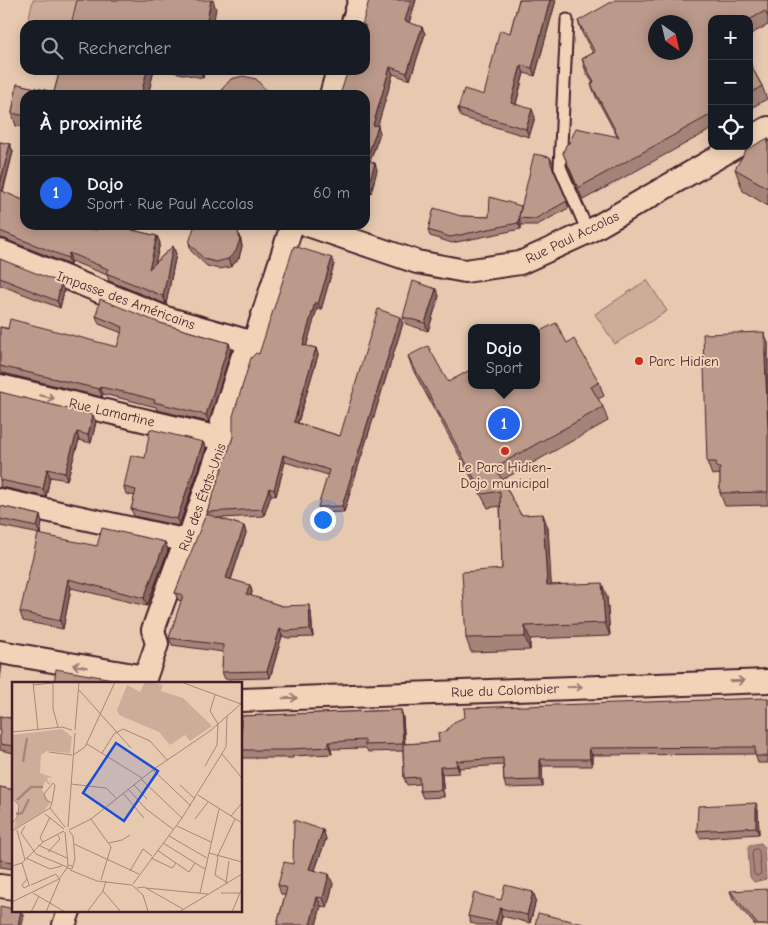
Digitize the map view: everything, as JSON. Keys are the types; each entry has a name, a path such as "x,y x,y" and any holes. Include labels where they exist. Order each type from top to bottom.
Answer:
{"street":[{"path":"354,20 360,0"},
{"path":"332,90 337,75"},
{"path":"753,137 768,128"},
{"name":"Rue Paul Accolas","path":"323,230 418,262 465,271 520,263 588,232 730,150"},
{"name":"Rue des États-Unis","path":"144,680 157,644 153,630 179,558 188,541 223,439 222,421 242,358 254,343 290,230"},
{"name":"Impasse des Américains","path":"0,251 166,318 254,343"},
{"name":"Rue Lamartine","path":"0,386 223,439"},
{"path":"0,500 188,541"},
{"path":"0,652 144,680"},
{"name":"Rue du Colombier","path":"242,700 768,680"},
{"path":"64,925 69,912"}],"lane":[{"path":"567,20 560,167 588,232"}],"shaded area":[{"path":"33,0 85,0 80,20 28,20"},
{"path":"647,280 667,311 615,344 595,314"}],"water":[{"path":"761,843 764,847 766,879 754,882 750,877 748,848 749,845"}],"building":[{"path":"77,0 211,0 207,20 72,20"},
{"path":"369,0 411,0 405,21 422,27 407,73 390,67 373,125 378,126 370,149 370,90 342,90 346,75 370,75 370,20 363,20"},
{"path":"519,0 550,0 532,68 521,65 511,103 532,109 526,129 458,109 464,89 484,95 499,33 501,30 510,33"},
{"path":"615,0 768,0 768,17 765,11 753,18 753,15 708,15 708,116 578,188 563,153 576,128 619,137 591,84 594,82 582,59 595,52 578,21"},
{"path":"753,69 762,86 753,92"},
{"path":"59,75 146,75 142,90 55,90"},
{"path":"243,76 256,79 265,90 222,90 231,79"},
{"path":"17,84 45,90 20,90 20,115 12,113"},
{"path":"768,138 768,188 735,169 746,150 753,150 753,146"},
{"path":"0,142 10,144 0,183"},
{"path":"534,154 550,157 551,164 567,201 535,219 519,218 518,223 450,237 428,230 434,208 461,216 489,217 490,197 521,206 519,217"},
{"path":"370,161 375,163 370,179"},
{"path":"0,190 20,199 20,230 132,230 157,236 149,269 173,246 163,296 106,273 108,269 69,253 68,258 0,231"},
{"path":"193,230 238,230 240,239 236,251 228,259 216,262 204,259 189,243"},
{"path":"294,246 332,258 318,304 315,302 303,345 316,348 294,422 340,436 378,309 400,317 342,506 318,507 329,470 283,455 274,490 269,488 262,509 207,512 233,437 233,416 251,358 256,353 259,354"},
{"path":"0,259 61,283 57,301 0,278"},
{"path":"413,281 436,289 425,323 403,317"},
{"path":"100,299 160,323 229,343 206,415 154,402 155,400 133,394 100,387 99,389 0,366 0,327 8,329 10,319 117,347 123,327 96,316"},
{"path":"556,323 567,343 574,339 599,382 591,387 603,407 495,467 521,515 543,514 547,585 602,583 605,623 525,626 525,637 466,638 462,572 502,569 500,491 483,494 408,356 428,346 448,382 468,371 468,389 540,389 540,331"},
{"path":"764,332 768,429 768,492 720,493 720,468 717,467 716,462 707,462 703,334"},
{"path":"0,392 93,415 88,435 77,432 65,473 47,469 43,489 0,480"},
{"path":"150,429 203,442 177,519 131,509 136,490 124,487 131,455 145,458"},
{"path":"0,506 40,515 37,527 0,519"},
{"path":"206,514 244,526 226,578 250,585 246,594 282,606 309,605 310,629 286,631 280,629 267,671 222,672 223,645 169,638 183,595 175,593"},
{"path":"102,528 165,542 144,598 68,579 60,621 20,612 38,534 97,546"},
{"path":"56,669 118,680 118,682 54,682"},
{"path":"768,698 768,756 755,756 755,747 589,748 590,759 540,759 540,780 504,781 503,758 456,761 457,766 440,767 441,790 420,791 419,777 404,778 403,744 439,742 438,733 445,732 454,722 465,717 464,708"},
{"path":"401,710 403,744 365,745 365,740 329,742 329,747 291,750 242,750 242,716"},
{"path":"0,716 12,719 12,746 0,744"},
{"path":"0,787 12,790 12,862 0,860"},
{"path":"756,803 756,827 697,831 698,806"},
{"path":"294,820 323,830 309,869 329,874 323,898 317,897 310,925 277,925 287,888 278,885 284,862 293,864"},
{"path":"505,885 533,892 527,915 500,908 496,922 468,916 474,893 501,900"},
{"path":"768,889 768,925 758,925 730,891"},
{"path":"0,906 12,909 12,912 21,912 18,925 0,925"},
{"path":"538,913 588,925 535,925"}],"place":[{"name":"Parc Hidien","path":"639,361"},
{"name":"Dojo","path":"504,424"},
{"name":"Le Parc Hidien- Dojo municipal","path":"505,451"}]}
